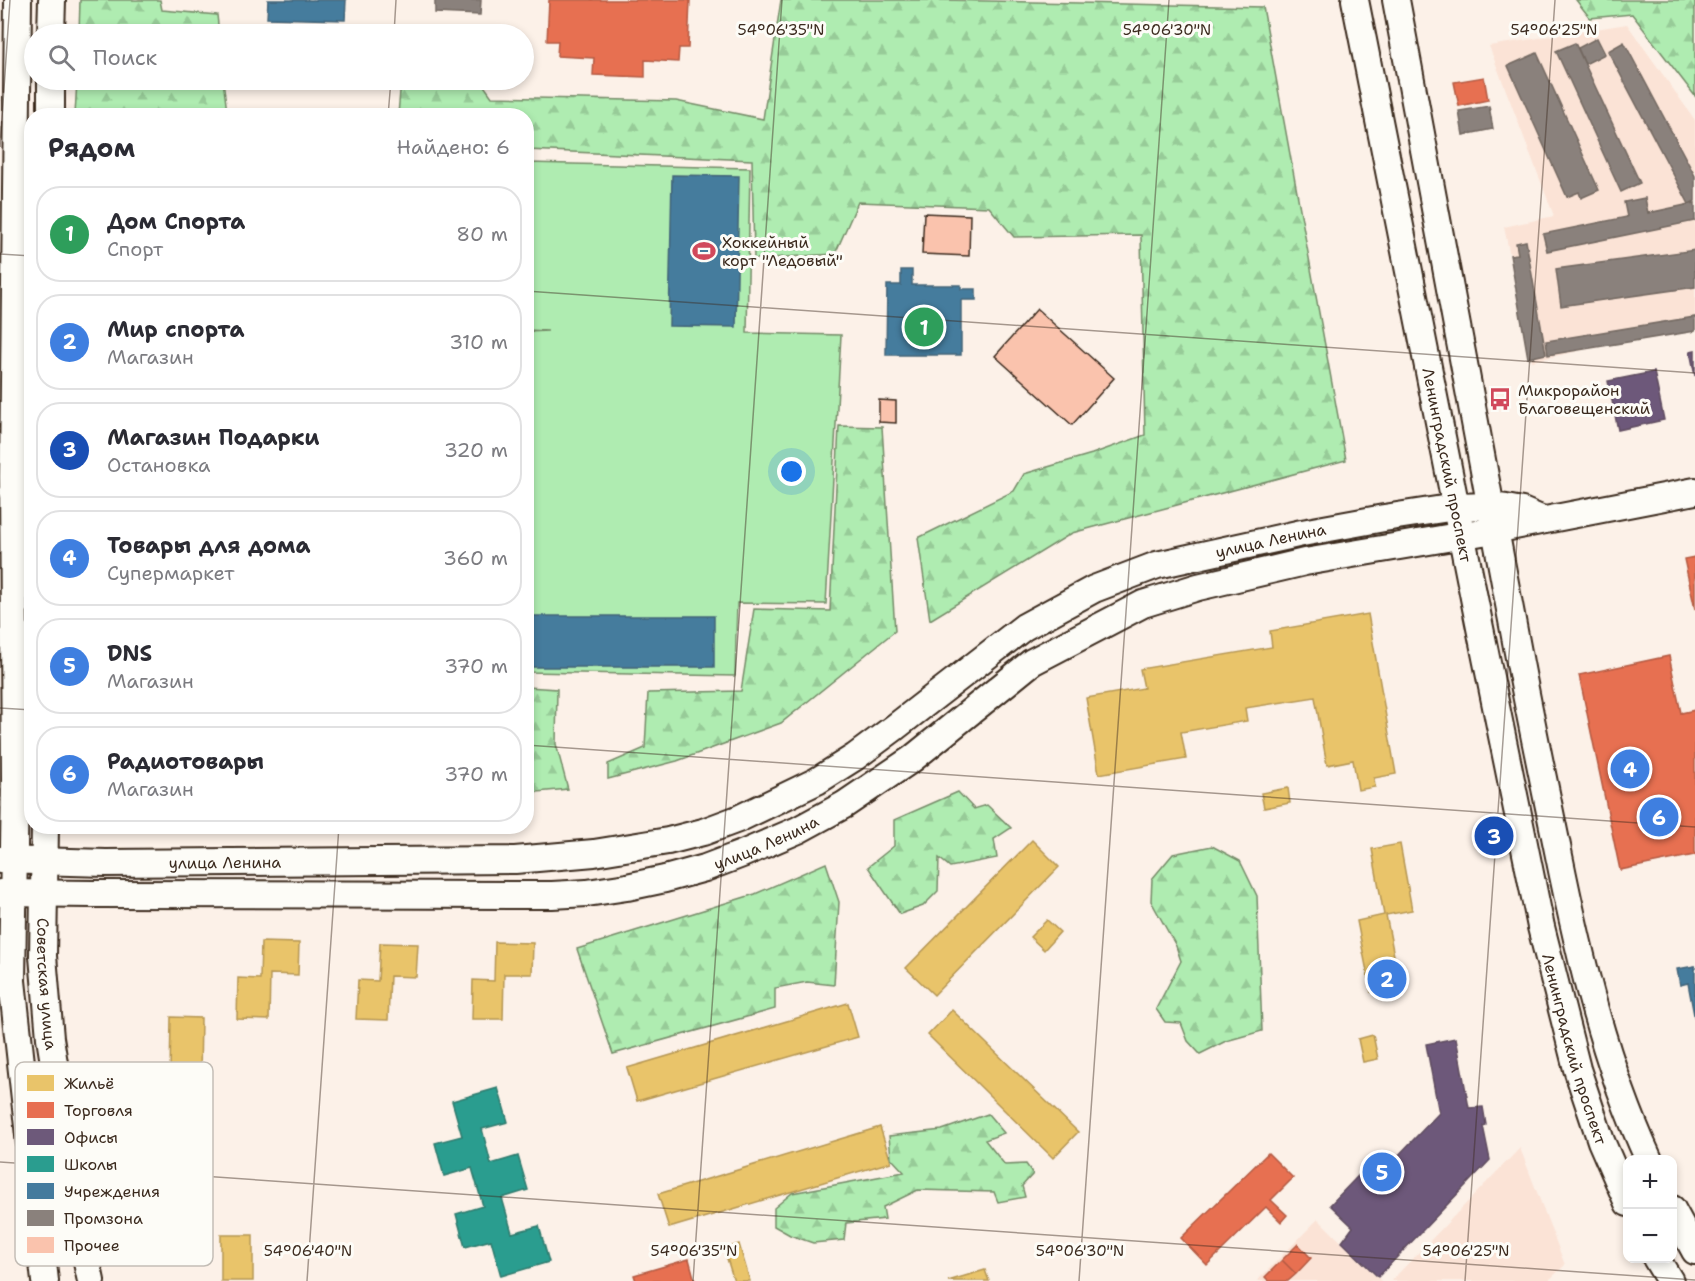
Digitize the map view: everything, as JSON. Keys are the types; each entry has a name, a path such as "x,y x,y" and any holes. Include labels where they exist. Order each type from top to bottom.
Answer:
{"street":[{"name":"Советская улица","path":"18,0 13,477 15,779 6,860 6,893 21,1062"},
{"path":"51,24 52,0"},
{"name":"Ленинградский проспект","path":"1396,0 1532,728 1572,920 1606,1046 1647,1155"},
{"name":"Ленинградский проспект","path":"1360,1 1456,507 1541,927 1577,1069 1601,1141 1623,1192"},
{"path":"51,90 51,108"},
{"name":"улица Ленина","path":"6,860 106,863 515,860 568,856 668,841 738,819 817,781 855,757 1024,627 1094,589 1157,565 1302,533 1456,507 1492,518 1544,520 1695,491"},
{"name":"улица Ленина","path":"6,893 552,895 587,893 664,879 705,868 753,850 798,830 844,805 912,759 1032,662 1143,604 1198,586 1305,562 1462,535 1492,518"},
{"path":"1012,636 1032,662"},
{"name":"Советская улица","path":"45,834 44,956 54,1062"},
{"path":"451,860 451,896"},
{"path":"1541,927 1572,920"},
{"path":"1677,1218 1695,1251"},
{"path":"1659,1263 1670,1281"},
{"name":"Советская улица","path":"43,1266 45,1281"},
{"name":"Советская улица","path":"88,1266 91,1281"}],"shaded area":[{"path":"1627,24 1695,120 1695,326 1532,361 1504,227 1554,216 1489,46"},
{"path":"1520,1148 1565,1265 1548,1281 1391,1281"},
{"path":"1318,1219 1381,1281 1257,1281"}],"green space":[{"path":"80,0 160,0 162,10 217,15 218,24 79,24"},
{"path":"781,0 944,0 1263,7 1346,460 1072,533 930,620 918,538 1014,491 1024,474 1092,454 1145,435 1141,235 1014,237 989,207 858,202 835,254 754,259 752,160 534,150 534,108 399,108 400,90 487,90 492,97 676,101 763,119"},
{"path":"1576,0 1695,0 1695,96 1632,14 1590,18"},
{"path":"76,90 224,90 226,108 75,108"},
{"path":"534,163 750,168 747,333 841,335 826,604 737,603 735,676 534,672 534,332 548,331 534,330"},
{"path":"839,426 882,427 895,631 781,723 677,761 608,779 608,764 645,748 648,693 741,691 754,609 830,611"},
{"path":"534,687 557,689 556,744 568,789 534,792"},
{"path":"958,792 974,809 987,805 1011,828 994,839 997,858 950,867 939,858 938,891 923,906 900,914 868,867 894,846 894,820"},
{"path":"1212,846 1240,861 1257,896 1262,1031 1226,1041 1200,1054 1188,1041 1181,1023 1165,1022 1156,1009 1181,961 1176,946 1151,901 1152,879 1173,854"},
{"path":"826,863 839,902 834,985 807,982 775,988 775,1009 613,1054 577,949 755,894"},
{"path":"988,1114 1004,1133 985,1140 1005,1165 1026,1164 1033,1174 1022,1186 1025,1197 998,1202 994,1192 918,1190 883,1207 885,1219 846,1223 844,1240 813,1243 790,1235 774,1226 774,1208 792,1193 904,1172 891,1158 889,1136 942,1130"}],"building: Жильё":[{"path":"1368,614 1396,774 1374,778 1375,787 1358,790 1353,760 1327,765 1315,697 1245,708 1247,721 1181,732 1186,759 1099,774 1086,698 1144,688 1140,669 1272,647 1270,631"},
{"path":"1288,788 1290,803 1264,808 1261,793"},
{"path":"1032,840 1059,867 934,995 906,968"},
{"path":"1400,844 1412,910 1386,915 1400,986 1371,992 1357,921 1384,915 1372,849"},
{"path":"1047,920 1060,932 1044,950 1030,937"},
{"path":"261,942 299,943 298,975 270,974 269,1020 237,1019 238,978 260,979"},
{"path":"495,942 533,943 532,974 504,974 503,1019 472,1019 473,980 494,981"},
{"path":"380,943 418,944 416,977 390,976 388,1020 356,1019 358,980 378,981"},
{"path":"848,1003 858,1037 637,1101 627,1068"},
{"path":"952,1010 1078,1132 1053,1158 928,1035"},
{"path":"171,1017 201,1018 200,1062 170,1062"},
{"path":"1373,1035 1378,1059 1363,1062 1358,1039"},
{"path":"880,1127 891,1162 669,1228 658,1194"},
{"path":"221,1235 253,1235 253,1281 221,1281"},
{"path":"739,1244 750,1281 734,1281 724,1249"},
{"path":"985,1270 989,1281 948,1281"}],"building: Торговля":[{"path":"549,0 690,0 688,48 679,48 678,62 645,60 645,77 593,75 594,58 557,56 558,41 547,41"},
{"path":"1484,77 1488,100 1459,106 1454,82"},
{"path":"1695,557 1695,609 1684,559"},
{"path":"1669,656 1681,713 1695,710 1695,855 1620,870 1579,675"},
{"path":"1268,1153 1293,1178 1271,1200 1287,1215 1281,1222 1266,1207 1207,1265 1181,1238"},
{"path":"1298,1244 1311,1258 1296,1274 1282,1260"},
{"path":"689,1259 695,1281 636,1281 634,1275"},
{"path":"1282,1260 1296,1274 1288,1281 1269,1281 1265,1277"}],"building: Офисы":[{"path":"1695,350 1695,376 1690,351"},
{"path":"1654,372 1664,420 1618,430 1608,381"},
{"path":"1456,1038 1469,1108 1483,1107 1486,1125 1483,1126 1490,1160 1378,1277 1342,1242 1353,1227 1330,1205 1380,1153 1391,1163 1439,1113 1426,1044"}],"building: Школы":[{"path":"498,1088 508,1122 482,1129 491,1164 518,1156 528,1190 502,1198 512,1233 539,1226 549,1262 501,1276 491,1240 465,1247 456,1214 483,1206 472,1168 444,1176 435,1143 462,1136 452,1101"}],"building: Учреждения":[{"path":"268,0 346,0 345,20 267,18"},
{"name":"Хоккейный корт \"Ледовый\"","path":"672,175 739,176 736,327 669,326"},
{"path":"901,270 912,270 912,285 961,285 961,289 976,289 976,300 961,300 961,355 886,355 887,285 901,285"},
{"path":"534,616 714,616 714,667 534,667"},
{"path":"1695,966 1695,1020 1688,983 1680,985 1677,969"}],"building: Промзона":[{"path":"435,0 481,0 480,15 435,13"},
{"path":"1597,38 1605,54 1585,64 1578,48"},
{"path":"1624,42 1695,176 1695,201 1689,204 1608,51"},
{"path":"1575,43 1640,183 1621,192 1556,51"},
{"path":"1537,53 1599,190 1581,198 1579,192 1567,197 1508,66"},
{"path":"1489,106 1493,129 1463,135 1459,111"},
{"path":"1645,198 1648,213 1695,203 1695,221 1547,251 1543,234 1627,217 1624,202"},
{"path":"1526,241 1546,354 1528,358 1510,255 1518,254 1516,243"},
{"path":"1695,250 1695,287 1561,306 1556,269"},
{"path":"1695,317 1695,331 1548,355 1546,341"}],"building: Прочее":[{"path":"924,213 970,215 969,256 922,254"},
{"path":"1037,309 1114,378 1072,425 995,356"},
{"path":"879,400 896,401 896,423 879,422"}],"place":[{"name":"Хоккейный корт \"Ледовый\"","path":"704,251"},
{"name":"Дом Спорта","path":"924,327"},
{"name":"Микрорайон Благовещенский","path":"1500,399"},
{"name":"Товары для дома","path":"1630,769"},
{"name":"Радиотовары","path":"1659,817"},
{"name":"Магазин Подарки","path":"1494,836"},
{"name":"Мир спорта","path":"1387,979"},
{"name":"DNS","path":"1382,1172"}]}
